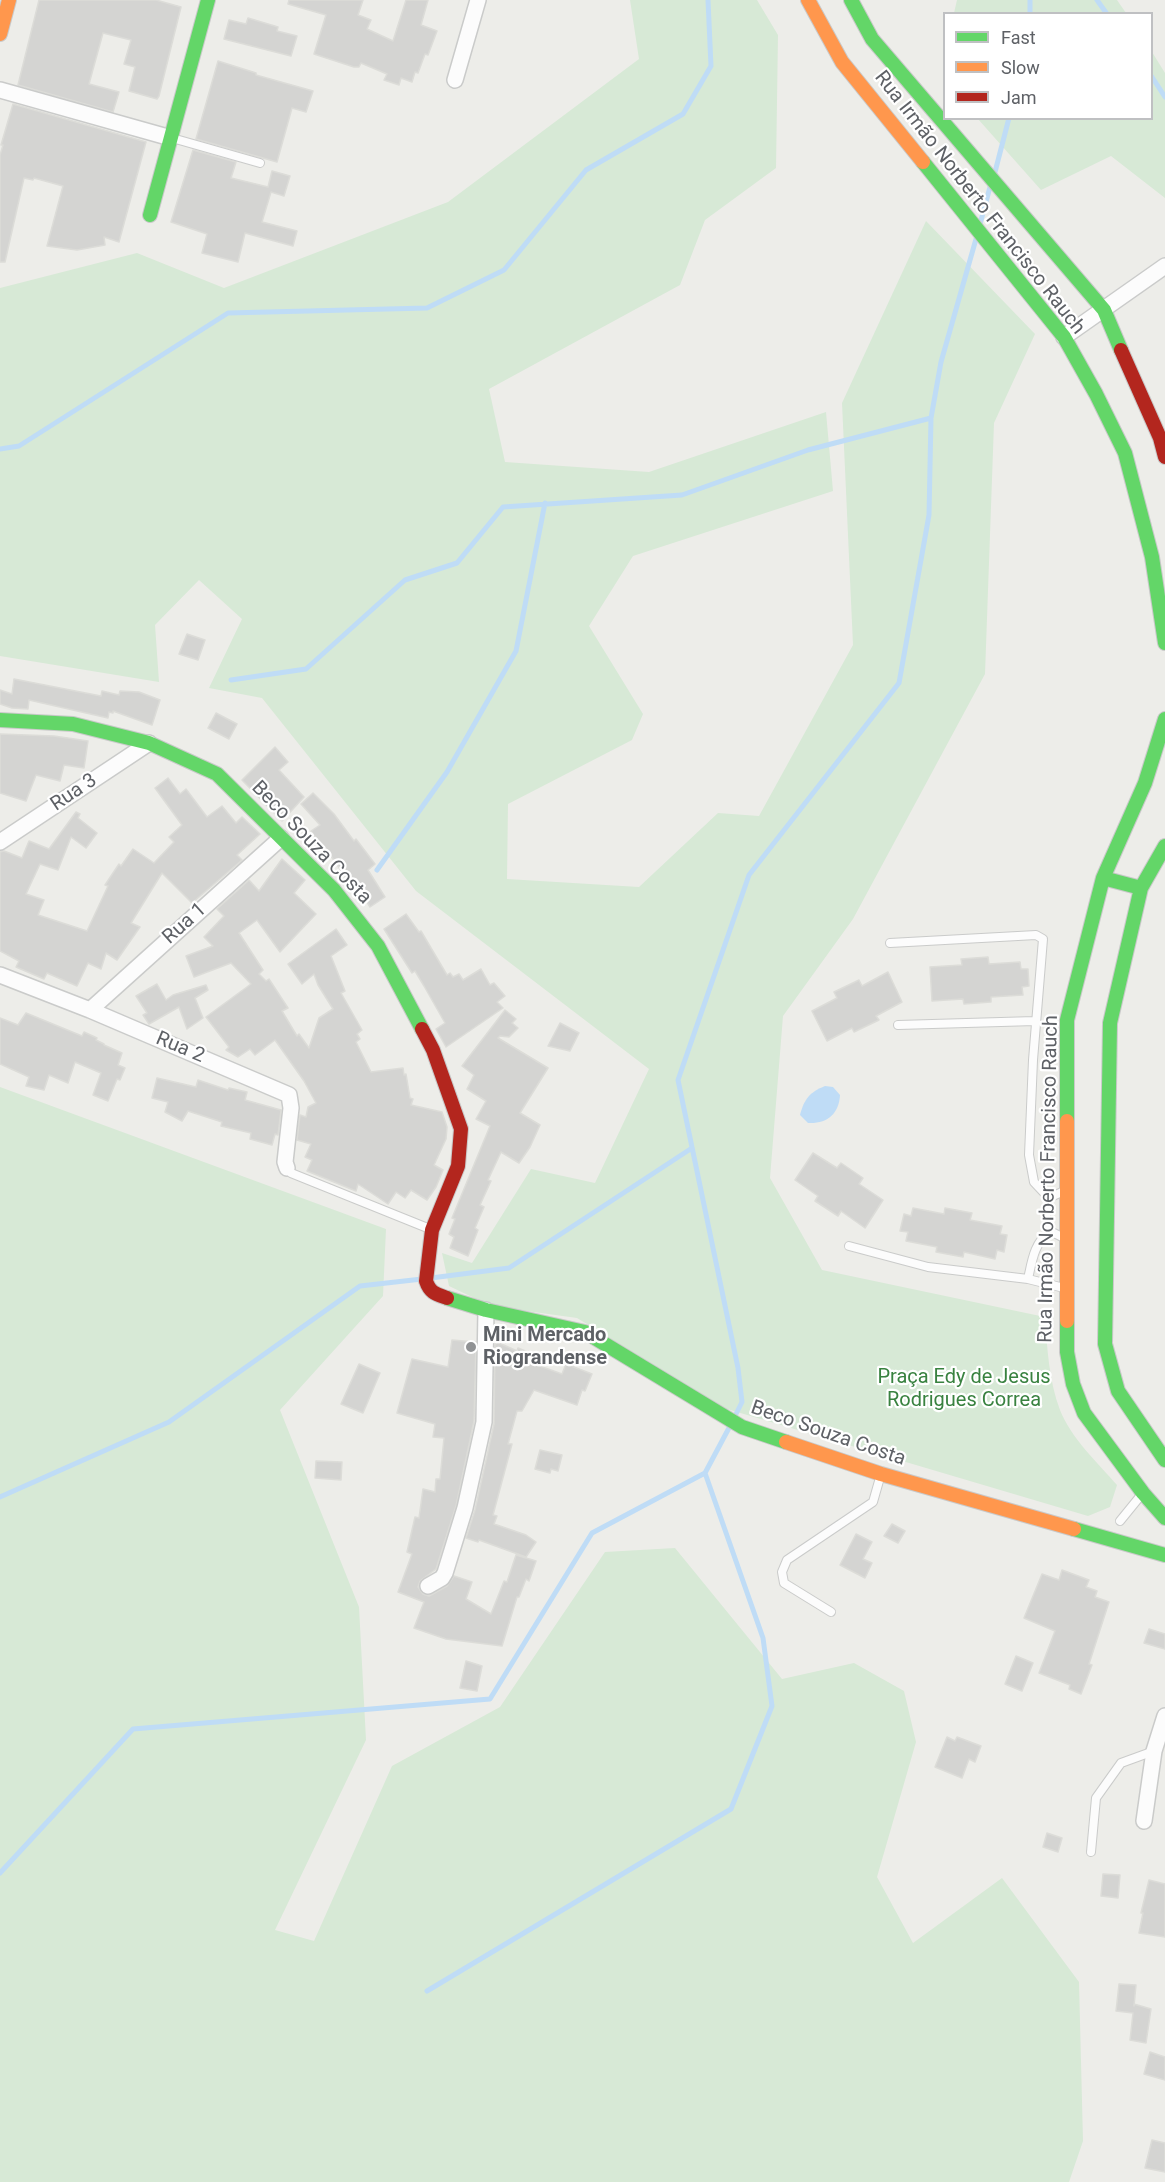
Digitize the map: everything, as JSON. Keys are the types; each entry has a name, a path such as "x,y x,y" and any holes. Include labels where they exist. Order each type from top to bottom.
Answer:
{"street":[{"path":"0,34 9,0"},
{"path":"150,215 208,0"},
{"path":"455,80 478,0"},
{"name":"Rua Irmão Norberto Francisco Rauch","path":"808,0 842,62 1064,337 1096,394 1125,453 1159,556 1165,643"},
{"name":"Rua Irmão Norberto Francisco Rauch","path":"851,0 872,39 1104,310 1160,438 1165,457"},
{"path":"0,90 171,138"},
{"path":"1064,337 1165,266"},
{"name":"Rua Irmão Norberto Francisco Rauch","path":"1165,719 1145,783 1103,878 1067,1020 1067,1352 1073,1384 1084,1413 1143,1493 1165,1518"},
{"name":"Beco Souza Costa","path":"0,720 73,724 149,743 217,774 334,890 378,946 433,1050 461,1129 458,1166 432,1230 426,1281 434,1294 486,1310 585,1332 742,1427 881,1474 1165,1555"},
{"name":"Rua 3","path":"0,842 149,743"},
{"name":"Rua 1","path":"90,1010 281,838"},
{"path":"1165,846 1141,888 1110,1023 1105,1344 1118,1391 1165,1460"},
{"path":"1103,878 1141,888"},
{"name":"Rua 2","path":"0,975 90,1010 289,1095 291,1108 285,1162 287,1168"},
{"path":"428,1586 442,1578 445,1573 465,1508 484,1422 486,1310"},
{"path":"1144,1821 1154,1751 1165,1716"}],"lane":[{"path":"171,138 260,163"},
{"path":"890,943 1036,935 1043,939 1035,1021 1029,1155 1034,1182 1049,1198"},
{"path":"898,1025 1035,1021"},
{"path":"287,1168 291,1173 432,1230"},
{"path":"1049,1198 1067,1190"},
{"path":"1049,1198 1046,1216 1050,1230 1067,1239"},
{"path":"1028,1279 1033,1254 1039,1242 1050,1230"},
{"path":"849,1246 928,1267 1028,1279 1067,1288"},
{"path":"831,1612 784,1583 782,1572 787,1560 873,1502 881,1474"},
{"path":"1120,1521 1143,1493"},
{"path":"1091,1852 1096,1798 1121,1763 1154,1751"}],"green space":[{"name":"Praça Edy de Jesus Rodrigues Correa","path":"630,0 757,0 778,35 776,168 705,220 680,285 489,389 505,462 649,472 826,412 833,491 633,556 589,626 643,714 632,740 508,804 507,879 639,887 718,813 759,816 853,645 842,403 926,221 1035,334 994,423 985,674 853,919 783,1016 770,1178 822,1270 1045,1317 1051,1376 1060,1410 1078,1440 1117,1485 1110,1507 1088,1516 727,1409 577,1318 491,1306 449,1286 442,1253 472,1263 531,1169 595,1183 649,1069 416,891 262,698 209,688 242,619 199,580 155,625 159,682 0,656 0,288 137,253 224,288 448,202 639,59"},
{"path":"957,0 1117,0 1125,12 954,12"},
{"path":"1153,54 1165,73 1165,198 1111,156 1041,190 979,120 1153,120"},
{"path":"0,1087 386,1229 383,1296 280,1410 359,1607 366,1740 275,1930 314,1941 392,1766 500,1707 605,1552 675,1548 782,1679 854,1663 904,1691 916,1742 877,1877 913,1943 1002,1878 1079,1982 1083,2141 1069,2182 0,2182"}],"water":[{"path":"825,1086 833,1087 840,1095 837,1108 826,1120 808,1123 800,1115 803,1105 808,1097"}],"building":[{"path":"39,0 156,0 181,7 157,99 129,91 135,67 124,64 131,40 103,33 89,84 119,92 113,112 18,85"},
{"path":"289,0 363,0 358,15 371,20 367,29 393,41 406,0 428,0 421,25 437,31 428,55 425,54 412,82 401,78 399,85 384,80 387,74 361,63 359,67 354,67 314,54 326,15 288,4"},
{"path":"248,18 278,27 277,31 297,36 291,56 224,39 229,20 246,24"},
{"path":"218,61 256,73 256,75 313,91 306,112 292,108 277,162 196,139"},
{"path":"13,104 146,142 119,242 104,237 105,245 77,250 47,246 63,186 34,178 33,180 24,178 5,262 0,262 0,155"},
{"path":"193,150 236,162 231,178 268,187 272,171 290,176 284,196 271,192 262,222 297,231 293,246 245,233 238,262 202,253 207,234 171,222"},
{"path":"187,634 205,640 198,660 179,654"},
{"path":"14,679 101,696 102,691 119,695 120,691 139,692 160,700 152,725 113,711 113,713 109,712 108,718 29,700 28,709 12,708 0,704 0,690 12,694"},
{"path":"216,713 237,724 229,739 208,728"},
{"path":"0,734 54,736 88,741 84,768 64,765 60,781 36,775 26,801 0,793"},
{"path":"275,747 288,762 279,770 304,797 282,821 242,780"},
{"path":"168,778 180,794 186,789 207,817 222,806 236,823 242,817 260,834 237,855 242,860 192,903 162,873 131,923 140,927 117,960 106,953 101,969 88,963 77,986 47,973 44,979 16,967 19,961 0,951 0,852 4,851 22,858 29,841 49,849 76,812 80,814 78,818 97,833 86,848 71,837 58,870 40,864 26,894 44,900 38,915 87,931 108,886 105,885 119,864 121,866 133,849 154,863 174,842 169,837 182,825 155,788"},
{"path":"313,793 334,814 354,841 356,839 375,864 368,870 385,897 370,907 349,874 345,876 311,831 320,825 301,804"},
{"path":"282,859 305,880 294,893 316,914 280,952 257,920 239,933 263,970 259,974 266,981 269,979 288,1008 282,1011 297,1036 299,1034 309,1048 319,1018 333,1009 314,974 302,984 288,964 336,929 347,945 331,956 345,991 341,993 362,1030 357,1034 360,1039 356,1042 371,1072 403,1068 410,1098 413,1099 411,1105 442,1112 447,1127 446,1139 434,1165 443,1170 436,1187 427,1200 411,1190 405,1198 396,1192 388,1204 358,1184 356,1191 307,1171 312,1160 305,1157 311,1144 297,1140 300,1115 306,1117 308,1107 316,1103 304,1081 275,1040 255,1055 250,1049 238,1057 226,1050 229,1047 206,1017 251,984 231,963 194,977 186,956 213,946 204,937 224,916 217,909 249,880 259,891"},
{"path":"406,914 419,932 421,931 447,975 450,973 453,977 459,974 463,980 481,969 490,985 494,983 505,996 497,1002 503,1008 446,1047 436,1029 445,1023 415,971 412,973 384,929"},
{"path":"988,957 989,964 1020,962 1021,969 1028,969 1029,986 1022,987 1023,995 991,997 991,1002 964,1004 963,999 932,1001 930,967 962,965 961,959"},
{"path":"888,972 902,1002 876,1016 879,1020 854,1032 852,1028 827,1041 812,1011 837,998 834,992 859,980 862,986"},
{"path":"157,984 166,1000 173,995 206,985 208,990 195,998 203,1018 187,1029 179,1007 149,1024 143,1015 147,1013 136,996"},
{"path":"505,1010 516,1019 512,1023 518,1028 509,1037 500,1036 498,1038 548,1068 520,1113 540,1125 530,1147 519,1163 501,1152 480,1205 484,1207 475,1228 478,1230 468,1256 450,1248 454,1237 449,1234 455,1219 452,1218 490,1126 476,1119 486,1101 467,1089 474,1075 462,1066"},
{"path":"26,1013 82,1036 84,1032 122,1053 118,1065 125,1068 120,1080 117,1079 108,1101 93,1095 101,1073 75,1062 68,1083 49,1075 44,1090 26,1086 29,1077 0,1064 0,1018 18,1025"},
{"path":"560,1023 579,1033 570,1051 548,1046"},
{"path":"157,1078 196,1087 198,1080 228,1090 229,1088 247,1092 245,1100 281,1110 278,1135 275,1134 272,1145 250,1139 251,1133 221,1126 222,1122 188,1111 182,1121 165,1112 168,1102 152,1098"},
{"path":"813,1153 837,1168 841,1163 863,1178 859,1184 883,1200 865,1228 841,1211 838,1216 815,1201 818,1196 795,1180"},
{"path":"913,1208 944,1214 945,1208 972,1213 970,1220 1002,1226 1000,1234 1007,1235 1004,1252 997,1250 995,1259 964,1252 963,1257 936,1252 937,1247 906,1241 908,1232 900,1231 904,1214 911,1216"},
{"path":"452,1340 476,1342 474,1421 456,1506 436,1569 420,1581 418,1587 423,1594 429,1596 447,1586 454,1576 472,1582 466,1599 491,1614 504,1581 507,1582 516,1555 536,1561 529,1581 526,1579 517,1597 502,1646 446,1639 414,1628 424,1602 398,1592 412,1554 407,1552 415,1517 419,1518 423,1489 435,1492 436,1479 440,1479 444,1438 433,1437 435,1424 397,1413 412,1359 448,1367"},
{"path":"497,1342 517,1351 518,1348 540,1357 537,1365 562,1374 566,1364 592,1374 585,1391 582,1390 577,1405 534,1390 522,1411 517,1411 508,1444 512,1444 493,1515 497,1516 494,1524 526,1535 536,1542 526,1557 479,1540 478,1542 466,1538 475,1510 494,1424 495,1345"},
{"path":"359,1364 380,1373 363,1413 341,1404"},
{"path":"540,1450 562,1455 558,1471 551,1469 550,1473 535,1469"},
{"path":"316,1461 342,1462 341,1480 315,1478"},
{"path":"892,1524 905,1531 898,1543 884,1536"},
{"path":"856,1534 872,1542 863,1559 872,1563 865,1578 840,1565"},
{"path":"1062,1570 1089,1580 1086,1587 1097,1591 1095,1597 1109,1602 1089,1664 1092,1665 1081,1694 1069,1689 1070,1685 1039,1673 1055,1631 1024,1618 1042,1574 1059,1580"},
{"path":"1149,1629 1165,1634 1165,1649 1144,1643"},
{"path":"1016,1656 1033,1663 1022,1691 1005,1684"},
{"path":"466,1661 482,1666 477,1691 460,1688"},
{"path":"947,1737 955,1741 957,1737 981,1746 975,1762 969,1759 962,1778 935,1767"},
{"path":"1047,1833 1062,1838 1058,1852 1043,1847"},
{"path":"1103,1874 1120,1875 1118,1898 1101,1896"},
{"path":"1149,1880 1165,1884 1165,1937 1139,1933"},
{"path":"1119,1984 1136,1985 1134,2004 1151,2009 1146,2043 1130,2040 1133,2013 1116,2011"},
{"path":"1150,2052 1165,2057 1165,2080 1144,2074"},
{"path":"1152,2140 1165,2143 1165,2172 1145,2168"}],"waterway":[{"path":"0,449 19,446 228,313 427,308 504,270 586,170 683,114 711,66 708,0"},
{"path":"1030,0 1030,12"},
{"path":"1097,0 1106,12"},
{"path":"1153,79 1165,97"},
{"path":"995,172 1008,120"},
{"path":"980,224 990,187"},
{"path":"734,1418 742,1402 738,1368 678,1080 749,875 899,683 929,515 931,418 941,362 976,239"},
{"path":"231,680 306,669 405,580 457,563 503,507 682,495 808,450 931,418"},
{"path":"377,870 447,772 516,651 545,503"},
{"path":"431,1278 509,1268 692,1148"},
{"path":"0,1497 169,1422 360,1286 422,1279"},
{"path":"0,1873 133,1729 490,1699 592,1533 705,1473 730,1426"},
{"path":"427,1991 731,1809 772,1706 763,1638 705,1473"}],"traffic: fast":[{"path":"150,215 208,0"},
{"path":"851,0 872,39 1104,310 1121,350"},
{"path":"923,162 1064,337 1096,394 1125,453 1152,557 1165,643"},
{"path":"1067,1121 1067,1020 1103,878 1145,783 1165,719"},
{"path":"0,720 73,724 149,743 217,774 334,890 378,946 422,1029"},
{"path":"1165,846 1141,888 1110,1023 1105,1344 1118,1391 1165,1460"},
{"path":"1103,878 1141,888"},
{"path":"447,1298 486,1310 585,1332 742,1427 786,1442"},
{"path":"1067,1321 1067,1352 1073,1384 1084,1413 1143,1493 1165,1518"},
{"path":"1074,1529 1165,1555"}],"traffic: slow":[{"path":"0,34 9,0"},
{"path":"808,0 842,62 923,162"},
{"path":"1067,1121 1067,1321"},
{"path":"786,1442 881,1474 1074,1529"}],"traffic: jam":[{"path":"1121,350 1160,438 1165,457"},
{"path":"422,1029 433,1050 461,1129 458,1166 432,1230 426,1281 432,1291 447,1298"}],"place":[{"name":"Mini Mercado Riograndense","path":"471,1347"}]}
